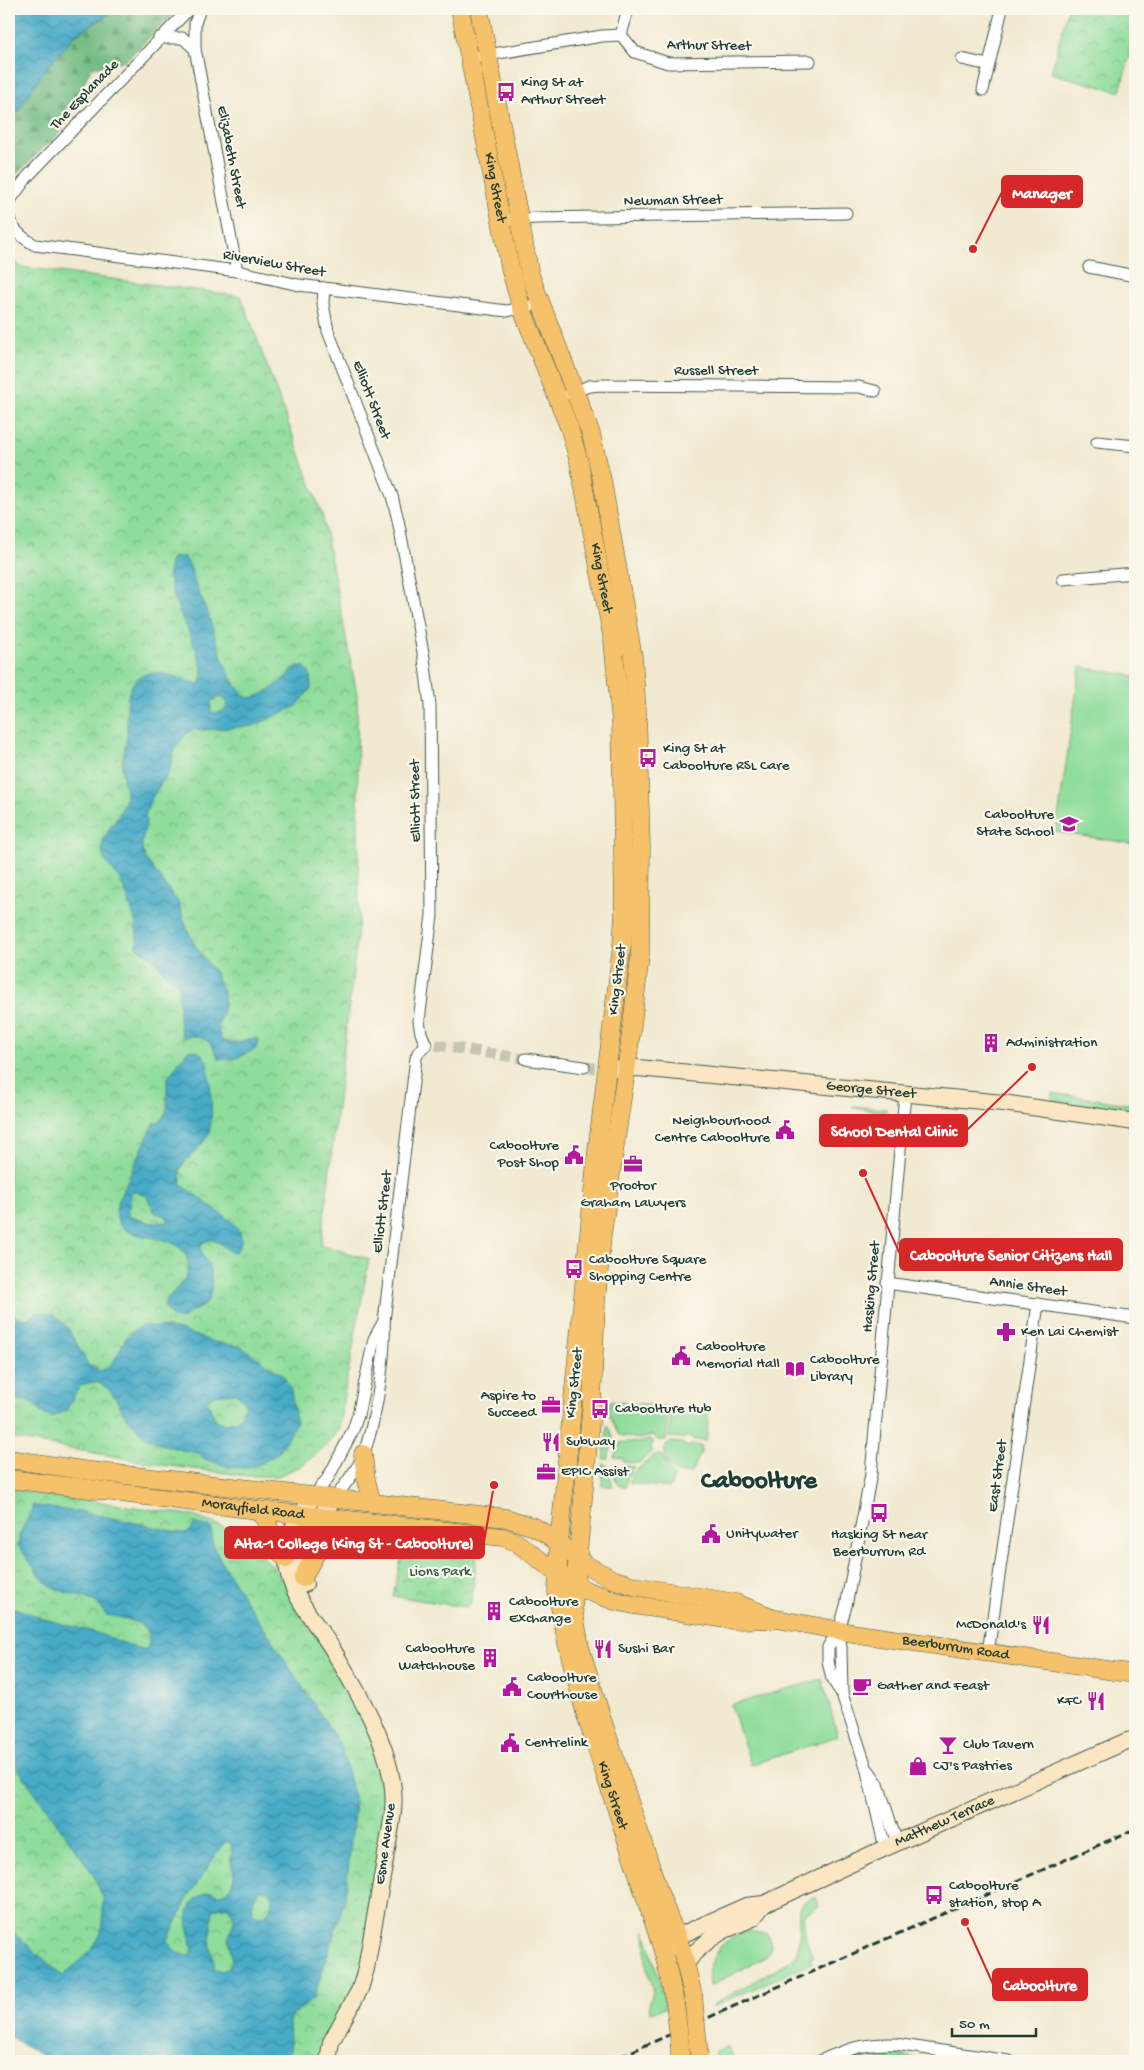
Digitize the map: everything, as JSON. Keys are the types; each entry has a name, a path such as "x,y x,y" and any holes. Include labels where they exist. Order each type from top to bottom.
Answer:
{"main road":[{"name":"King Street","path":"460,9 500,221 511,272 522,309 567,395 591,434 629,636 635,680 641,848 641,941 639,970 602,1235 596,1302 592,1401 576,1557 573,1608 580,1647 653,1877 686,1964 693,1995 699,2059"},
{"name":"King Street","path":"478,9 530,275 567,395 610,625 620,699 624,914 622,953 595,1068 592,1196 559,1544 557,1598 586,1716 664,1954 674,2003 680,2061"},
{"path":"363,1454 366,1480 372,1503"},
{"name":"Morayfield Road","path":"9,1459 91,1471 506,1518 534,1528 576,1557"},
{"name":"Morayfield Road","path":"9,1478 357,1522 503,1537 516,1542 557,1573 574,1583"},
{"path":"257,1510 267,1522 276,1547 286,1559"},
{"path":"303,1578 320,1545 330,1537 357,1522"},
{"name":"Beerburrum Road","path":"576,1557 598,1572 634,1586 736,1603 777,1619 988,1653 1135,1674"},
{"name":"Beerburrum Road","path":"574,1583 604,1597 634,1605 732,1620 777,1619"}],"street":[{"name":"The Esplanade","path":"9,207 11,199 28,176 189,9"},
{"name":"Elizabeth Street","path":"200,9 195,23 195,49 238,271"},
{"path":"469,58 602,36 621,36 628,9"},
{"path":"983,90 1002,9"},
{"name":"Arthur Street","path":"621,36 635,52 668,63 810,61"},
{"path":"159,38 183,38 195,49"},
{"path":"962,59 988,65"},
{"name":"Newman Street","path":"500,221 846,213"},
{"name":"Riverview Street","path":"10,220 21,237 35,245 238,271 299,285 507,311 539,304"},
{"path":"1089,267 1135,276"},
{"name":"Elliott Street","path":"324,288 323,304 328,331 392,496 424,658 430,705 432,915 419,1020 421,1033 431,1045 418,1053 416,1058 384,1321 385,1341 375,1406 363,1454 349,1479 335,1498"},
{"name":"Russell Street","path":"567,395 589,386 601,385 859,387 875,391"},
{"path":"1097,442 1135,446"},
{"path":"1063,579 1135,573"},
{"path":"526,1059 595,1068"},
{"name":"George Street","path":"595,1068 626,1068 1003,1102 1135,1122"},
{"name":"Hasking Street","path":"839,1630 846,1606 869,1489 906,1094"},
{"name":"Annie Street","path":"887,1283 1135,1318"},
{"name":"East Street","path":"988,1653 1038,1304"},
{"name":"Elliott Street","path":"314,1496 332,1471 353,1430 363,1396 374,1338 384,1321"},
{"name":"Esme Avenue","path":"314,1496 300,1515 289,1537 286,1559 289,1576 295,1590 313,1623 322,1633"},
{"name":"Esme Avenue","path":"328,2061 331,2042 360,1989 366,1969 393,1811 393,1784 387,1757 379,1735 322,1633 303,1578 301,1566 303,1549 308,1536 335,1498"},
{"path":"839,1630 842,1648 842,1694 891,1845"},
{"name":"Matthew Terrace","path":"664,1954 677,1937 746,1906 764,1904 1132,1737"},
{"name":"Matthew Terrace","path":"686,1964 694,1953 709,1940 723,1931 752,1918 764,1904"},
{"path":"820,2061 846,2049 878,2043 1009,2061"}],"green space":[{"path":"117,9 179,9 126,60 91,68 61,132 9,181 9,125 41,75 75,35"},
{"path":"1068,9 1135,9 1135,34 1120,92 1051,73"},
{"path":"9,255 21,267 241,296 322,514 357,694 359,919 321,1245 369,1259 339,1428 328,1444 301,1466 278,1476 248,1476 163,1465 9,1438"},
{"path":"1080,667 1135,676 1135,844 1056,832"},
{"path":"1052,1093 1135,1105 1135,1112 1052,1100"},
{"path":"853,1106 886,1109 883,1142 880,1142 882,1112 853,1108"},
{"path":"610,1401 664,1406 663,1415 668,1415 666,1440 658,1440 652,1435 639,1439 619,1435 606,1408 609,1407"},
{"path":"678,1408 709,1410 706,1441 691,1439 689,1436 683,1438 669,1437 671,1416 676,1416"},
{"path":"608,1425 613,1442 608,1459 603,1459"},
{"path":"649,1439 654,1442 651,1452 639,1463 623,1462 623,1458 614,1457 620,1443 638,1443"},
{"path":"671,1442 682,1443 687,1447 691,1445 701,1446 701,1453 691,1473 678,1473 671,1469 666,1461 665,1448"},
{"path":"654,1455 662,1455 668,1469 674,1476 670,1488 629,1483 632,1474"},
{"path":"603,1464 607,1465 613,1487 602,1485"},
{"path":"623,1465 634,1467 627,1477 626,1487 619,1486 615,1479 613,1468 622,1469"},
{"path":"9,1489 190,1515 229,1529 264,1557 283,1578 311,1632 322,1633 393,1784 366,1969 328,2061 192,2061 87,1997 9,1929"},
{"name":"Lions Park","path":"405,1539 478,1546 471,1603 465,1607 393,1596"},
{"path":"822,1679 838,1736 751,1765 731,1705"},
{"path":"815,1897 819,1906 803,1915 806,1940 813,1957 810,1958 812,1963 712,2007 712,2005 790,1961 795,1955 799,1943 799,1909 801,1904"},
{"path":"645,1930 665,2008 650,2012 649,2004 653,1992 646,1964"},
{"path":"750,1930 767,1934 769,1937 771,1946 767,1956 710,1986 711,1965 716,1952 726,1942"},
{"path":"728,2046 733,2061 716,2061 715,2051"},
{"path":"870,2051 935,2061 894,2061 870,2057 862,2061 844,2061"}],"water":[{"path":"9,9 117,9 75,35 41,75 9,125"},
{"path":"184,557 189,563 232,680 248,698 256,697 269,691 297,666 305,667 310,674 311,688 297,706 253,726 194,729 187,733 176,746 169,772 151,799 145,816 142,850 146,859 178,902 188,931 196,947 215,973 224,995 224,1007 218,1025 220,1038 229,1042 258,1039 256,1049 234,1059 218,1059 210,1043 200,1037 189,1036 183,1038 179,1019 179,985 165,973 155,960 137,947 137,933 133,914 121,882 104,859 102,850 105,837 125,802 126,792 122,765 127,735 127,703 132,684 138,678 147,674 160,673 200,685 202,674 199,659 171,587 169,571 172,558","holes":["219,697 227,701 228,705 222,712 211,713 211,702"]},
{"path":"188,1050 197,1051 202,1054 207,1065 210,1084 211,1126 207,1137 180,1169 181,1184 233,1223 239,1230 241,1237 240,1244 235,1252 231,1252 213,1240 209,1240 201,1245 202,1255 210,1271 210,1295 204,1306 190,1313 184,1319 176,1319 168,1313 164,1305 187,1273 188,1267 184,1253 175,1244 134,1233 123,1228 117,1218 118,1201 151,1129 154,1123 161,1121 167,1110 167,1079","holes":["134,1191 146,1195 155,1213 166,1216 169,1222 151,1223 130,1217 127,1210 130,1206 130,1194"]},
{"path":"40,1312 55,1315 67,1327 89,1366 97,1368 97,1371 103,1370 112,1363 127,1336 142,1325 176,1329 218,1343 240,1346 283,1375 291,1391 296,1422 280,1451 262,1463 246,1468 230,1467 204,1459 199,1453 173,1448 148,1438 128,1419 115,1398 99,1383 93,1382 81,1386 65,1411 51,1418 30,1401 18,1401 9,1404 9,1315 25,1319","holes":["236,1393 245,1402 243,1413 238,1420 226,1424 216,1420 206,1400 214,1395"]},
{"path":"32,1505 104,1516 186,1534 195,1523 211,1527 213,1547 231,1578 341,1746 355,1803 345,1899 314,1998 289,2018 291,2061 51,2061 9,2036 9,1929 63,1976 92,1949 101,1933 104,1900 93,1874 9,1756 9,1606 44,1619 94,1632 140,1649 147,1649 149,1640 148,1633 144,1627 137,1623 106,1615 96,1602 56,1589 44,1581 19,1547 19,1535 32,1510","holes":["228,1841 232,1849 231,1862 234,1873 232,1883 226,1892 220,1894 205,1893 193,1902 187,1917 193,1949 192,1954 180,1954 174,1950 168,1940 189,1896 223,1844","259,1890 268,1891 272,1897 271,1906 266,1915 259,1917 253,1914 253,1901","228,1907 233,1914 234,1921 229,1937 232,1961 229,1968 222,1971 215,1969 210,1941 213,1910"]}],"tunnel":[{"path":"436,1045 526,1059"},
{"path":"584,1067 596,1068"}],"railway":[{"path":"610,2061 1135,1829"}],"place":[{"name":"King St at Arthur Street","path":"506,92"},
{"name":"Manager","path":"973,249"},
{"name":"King St at Caboolture RSL Care","path":"648,758"},
{"name":"Caboolture State School","path":"1069,824"},
{"name":"Administration","path":"991,1043"},
{"name":"School Dental Clinic","path":"1032,1067"},
{"name":"Neighbourhood Centre Caboolture","path":"785,1130"},
{"name":"Caboolture Post Shop","path":"574,1155"},
{"name":"Proctor Graham Lawyers","path":"633,1164"},
{"name":"Caboolture Senior Citizens Hall","path":"863,1173"},
{"name":"Caboolture Square Shopping Centre","path":"574,1269"},
{"name":"Ken Lai Chemist","path":"1006,1332"},
{"name":"Caboolture Memorial Hall","path":"681,1356"},
{"name":"Caboolture Library","path":"795,1369"},
{"name":"Aspire to Succeed","path":"551,1405"},
{"name":"Caboolture Hub","path":"600,1409"},
{"name":"Subway","path":"551,1442"},
{"name":"EPIC Assist","path":"546,1472"},
{"name":"Alta-1 College (King St - Caboolture)","path":"494,1485"},
{"name":"Hasking St near Beerburrum Rd","path":"879,1513"},
{"name":"Unitywater","path":"711,1534"},
{"name":"Caboolture Exchange","path":"494,1611"},
{"name":"McDonald's","path":"1041,1625"},
{"name":"Sushi Bar","path":"603,1649"},
{"name":"Caboolture Watchhouse","path":"490,1658"},
{"name":"Gather and Feast","path":"862,1686"},
{"name":"Caboolture Courthouse","path":"512,1687"},
{"name":"KFC","path":"1096,1701"},
{"name":"Centrelink","path":"510,1743"},
{"name":"Club Tavern","path":"948,1745"},
{"name":"CJ's Pastries","path":"918,1766"},
{"name":"Caboolture station, stop A","path":"934,1895"},
{"name":"Caboolture","path":"965,1922"}],"district":[{"name":"Caboolture","path":"759,1482"}]}
